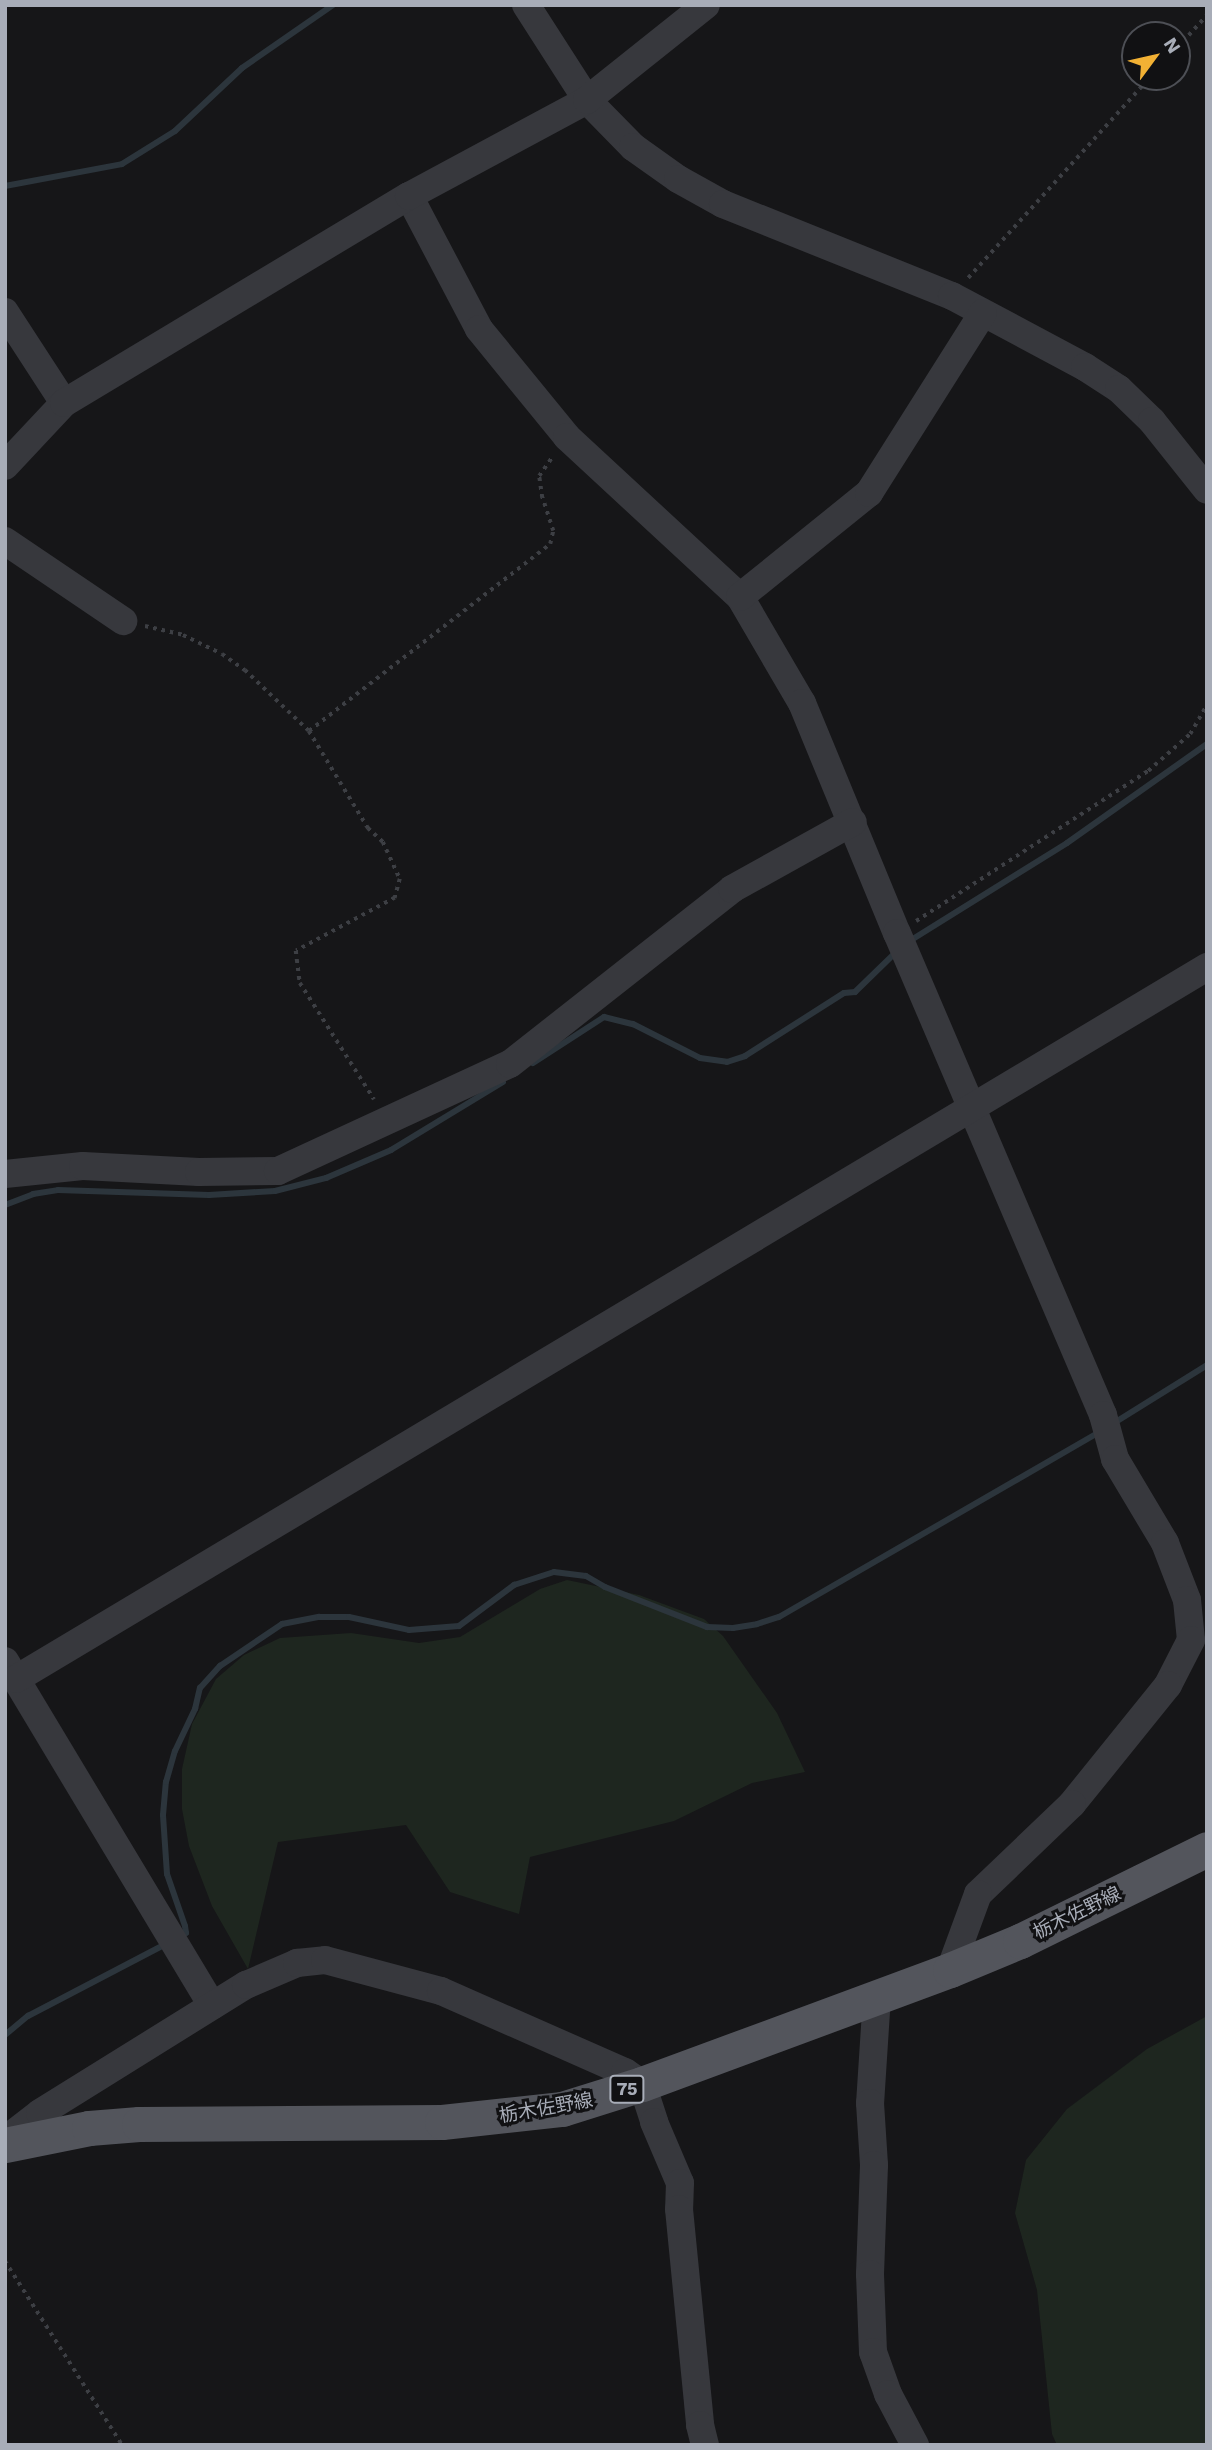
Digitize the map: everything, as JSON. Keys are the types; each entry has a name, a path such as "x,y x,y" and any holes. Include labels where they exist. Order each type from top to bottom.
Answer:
{"main road":[{"name":"栃木佐野線","path":"5,2143 89,2128 186,2121 483,2119 562,2109 642,2084 950,1970 1020,1941 1207,1849"}],"street":[{"path":"526,5 587,100 632,148 678,179 723,204 952,296 1085,367 1119,389 1152,421 1207,490"},
{"path":"5,466 64,402 409,197 587,100 706,5"},
{"path":"409,197 479,329 566,436 740,597 803,702 897,933 1103,1415 1115,1459 1165,1543 1187,1600 1191,1640 1168,1685 1072,1804 978,1895 950,1970"},
{"path":"5,312 64,402"},
{"path":"740,597 869,493 983,313"},
{"path":"5,541 122,621"},
{"path":"5,1174 83,1166 199,1172 278,1171 510,1064 732,889 853,822"},
{"path":"212,2006 11,1670 1207,967"},
{"path":"5,2143 40,2112 246,1984 297,1963 325,1960 440,1991 625,2072 642,2084 654,2122 680,2183 680,2222 700,2425 705,2445"},
{"path":"877,1996 870,2104 874,2165 870,2274 873,2352 888,2394 915,2445"}],"path":[{"path":"1191,33 1207,15"},
{"path":"952,296 1137,91"},
{"path":"309,732 550,544 553,531 542,498 540,476 566,436"},
{"path":"122,621 183,635 222,654 245,670 309,732 368,828 383,842 400,879 395,898 296,951 300,983 388,1121"},
{"path":"897,933 1148,771 1190,734 1207,705"},
{"path":"5,2261 122,2445"}],"shaded area":[{"path":"567,1580 639,1595 704,1619 723,1636 777,1713 805,1772 752,1783 674,1821 530,1857 519,1914 450,1892 406,1825 278,1842 248,1969 212,1906 189,1846 182,1809 182,1769 192,1724 216,1679 244,1655 280,1638 351,1633 419,1643 460,1637 540,1589"},
{"path":"1207,2016 1207,2445 1057,2445 1052,2434 1037,2290 1015,2213 1026,2160 1067,2109 1147,2049"}],"waterway":[{"path":"5,186 122,164 175,131 242,68 333,5"},
{"path":"908,942 1067,843 1207,744"},
{"path":"533,1063 604,1017 633,1024 700,1058 727,1062 745,1056 844,993 855,992 897,951"},
{"path":"5,1205 33,1194 58,1190 209,1195 275,1191 326,1178 391,1150 503,1082"},
{"path":"1114,1423 1207,1365"},
{"path":"178,1937 186,1933 167,1874 163,1815 166,1782 175,1751 195,1709 200,1688 220,1666 282,1624 319,1617 349,1617 409,1630 459,1626 514,1585 554,1572 586,1576 605,1587 707,1627 733,1628 757,1624 779,1617 1096,1434"},
{"path":"5,2035 28,2016 166,1944"}]}
